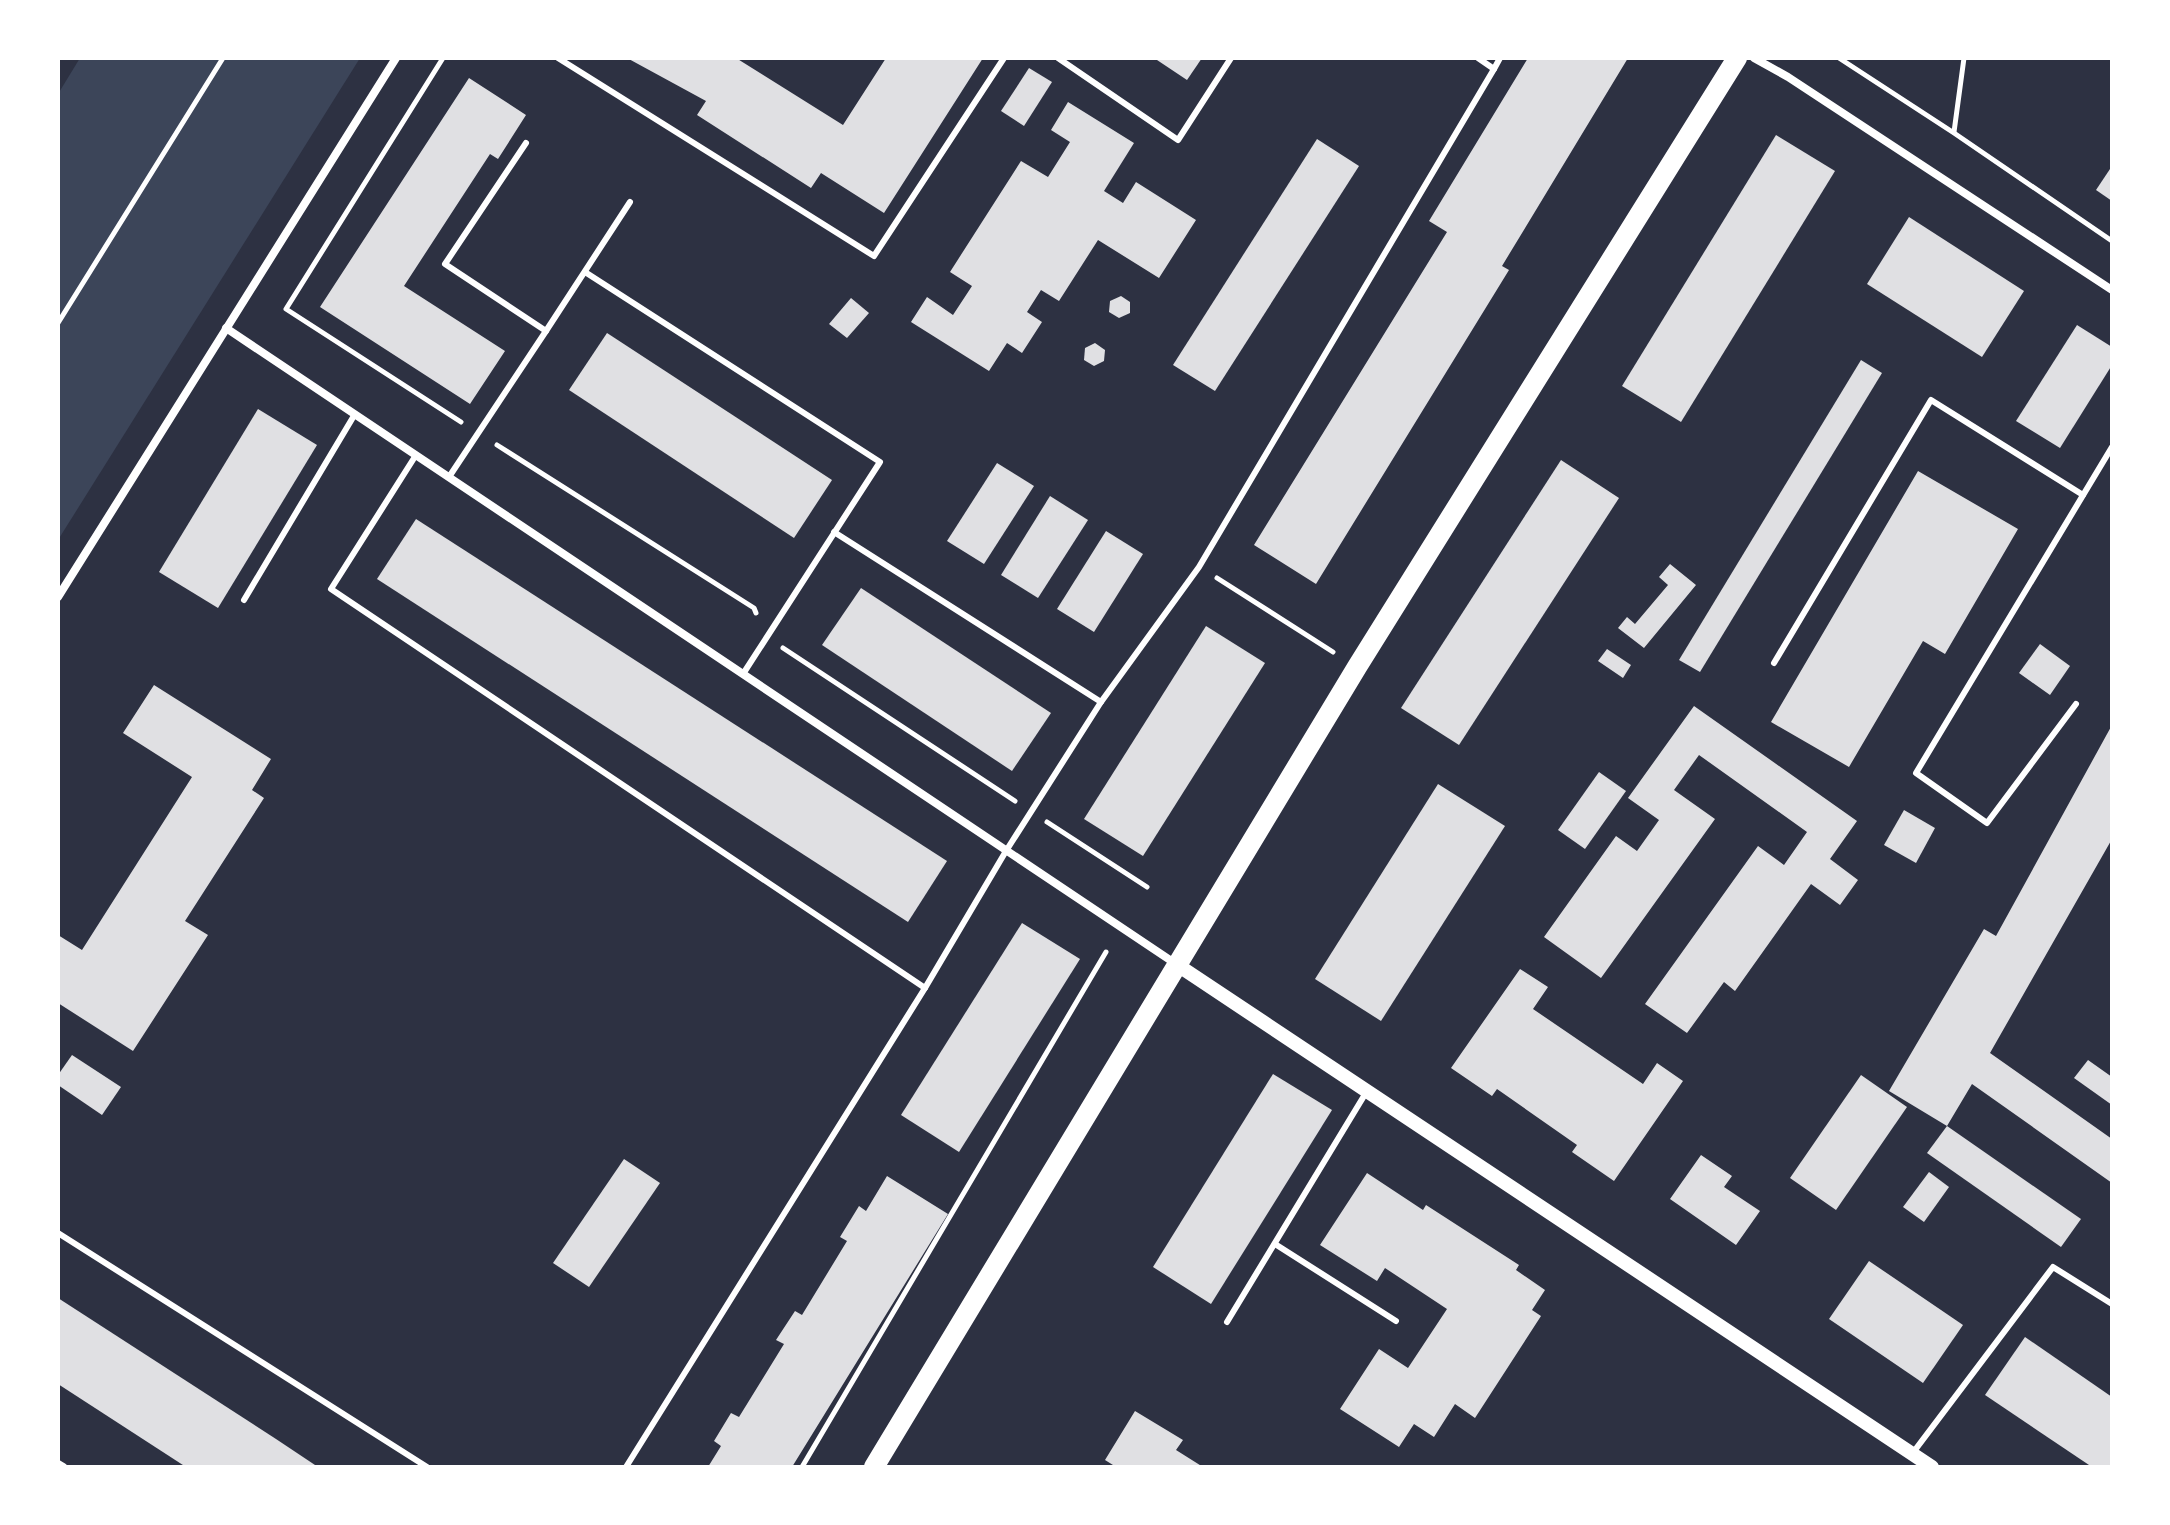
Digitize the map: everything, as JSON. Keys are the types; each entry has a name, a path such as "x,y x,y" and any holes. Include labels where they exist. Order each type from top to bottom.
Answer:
{"main road":[{"path":"874,1467 1357,667 1737,58"}],"street":[{"path":"58,597 396,58"},
{"path":"1754,58 1788,77 2112,290"},
{"path":"226,328 1932,1467"}],"lane":[{"path":"558,58 874,256 1004,58"},
{"path":"1058,58 1178,140 1231,58"},
{"path":"1478,58 1494,69"},
{"path":"626,1467 925,988 1031,811 1101,702 1199,567 1500,58"},
{"path":"526,143 445,264 546,331"},
{"path":"449,477 630,202"},
{"path":"585,272 880,462 743,674"},
{"path":"1774,663 1931,400 2083,495"},
{"path":"244,600 355,414"},
{"path":"2076,704 1987,823 1916,773 2112,447"},
{"path":"416,455 331,589 925,988"},
{"path":"834,532 1101,702"},
{"path":"1227,1322 1367,1091"},
{"path":"58,1233 427,1467"},
{"path":"1275,1244 1396,1321"},
{"path":"1912,1454 2053,1267 2112,1304"}],"path":[{"path":"58,323 223,58"},
{"path":"443,58 286,309 754,608 767,637 1147,887"},
{"path":"1839,58 2112,241"},
{"path":"1954,133 1964,58"},
{"path":"1199,567 1357,667"},
{"path":"802,1467 1106,952"}],"shaded area":[{"path":"80,58 360,58 58,540 58,94"}],"building":[{"path":"627,58 736,58 843,125 886,58 983,58 884,213 821,173 811,188 697,115 706,101"},
{"path":"1154,58 1202,58 1187,80"},
{"path":"1528,58 1628,58 1502,266 1509,270 1316,584 1254,545 1447,232 1429,221"},
{"path":"1029,68 1052,82 1024,126 1001,111"},
{"path":"469,78 526,115 498,159 490,154 404,286 505,351 470,404 320,307"},
{"path":"1068,102 1134,143 1104,191 1123,203 1136,182 1196,220 1159,278 1098,240 1059,301 1041,290 1027,312 1042,322 1022,353 1007,343 989,371 911,322 927,297 953,315 972,286 950,272 1021,161 1048,177 1070,142 1051,130"},
{"path":"1776,135 1835,171 1681,422 1622,386"},
{"path":"1317,139 1359,166 1215,391 1173,365"},
{"path":"2112,166 2112,201 2096,190"},
{"path":"1909,217 2024,291 1982,357 1867,284"},
{"path":"1121,296 1130,302 1130,313 1119,318 1109,312 1110,301"},
{"path":"851,298 869,313 847,338 829,324"},
{"path":"2077,325 2112,347 2112,365 2060,448 2016,421"},
{"path":"607,333 832,480 794,538 569,390"},
{"path":"1095,343 1105,350 1104,361 1094,366 1084,360 1085,348"},
{"path":"1861,360 1882,373 1700,672 1679,660"},
{"path":"258,409 317,445 218,608 159,572"},
{"path":"1561,460 1619,498 1459,745 1401,708"},
{"path":"997,463 1034,486 984,564 947,541"},
{"path":"1918,471 2018,529 1945,654 1923,641 1849,767 1771,722"},
{"path":"1050,496 1088,520 1038,598 1001,575"},
{"path":"416,519 947,861 908,922 377,579"},
{"path":"1106,531 1143,554 1094,632 1057,609"},
{"path":"1670,564 1696,585 1644,648 1618,628 1627,617 1635,624 1668,585 1659,577"},
{"path":"861,588 1051,713 1012,771 822,645"},
{"path":"1206,626 1265,663 1143,856 1084,819"},
{"path":"2040,644 2070,666 2050,695 2019,673"},
{"path":"1607,649 1631,665 1623,678 1598,661"},
{"path":"154,685 271,759 252,790 264,798 185,921 208,935 133,1051 58,1003 58,935 82,950 192,777 123,733"},
{"path":"1694,706 1857,821 1830,859 1858,880 1840,905 1811,884 1735,991 1724,982 1687,1033 1645,1004 1758,846 1784,865 1807,832 1699,755 1674,790 1715,819 1601,978 1544,937 1616,836 1637,851 1659,820 1628,798"},
{"path":"2112,725 2112,839 1990,1053 2112,1139 2112,1183 1972,1084 1947,1126 1889,1091 1984,929 1996,936"},
{"path":"1599,772 1626,791 1585,849 1558,830"},
{"path":"1438,784 1505,826 1381,1021 1315,979"},
{"path":"1904,810 1935,828 1916,863 1884,845"},
{"path":"1022,923 1080,959 959,1152 901,1115"},
{"path":"1520,969 1548,987 1533,1009 1643,1084 1657,1063 1683,1081 1614,1181 1572,1152 1577,1145 1497,1089 1492,1096 1451,1068"},
{"path":"72,1055 121,1087 102,1115 58,1085 58,1075"},
{"path":"2088,1060 2112,1077 2112,1105 2074,1078"},
{"path":"1273,1074 1332,1110 1211,1304 1153,1267"},
{"path":"1861,1075 1907,1107 1836,1210 1790,1178"},
{"path":"1947,1126 2081,1219 2061,1247 1927,1153"},
{"path":"1701,1155 1732,1176 1724,1187 1760,1211 1736,1245 1670,1199"},
{"path":"624,1159 660,1183 589,1287 553,1263"},
{"path":"1929,1172 1949,1187 1924,1222 1903,1207"},
{"path":"1367,1173 1423,1210 1426,1205 1519,1265 1516,1270 1545,1290 1532,1310 1541,1316 1475,1418 1455,1404 1434,1437 1414,1424 1399,1447 1340,1409 1379,1349 1408,1368 1447,1309 1385,1268 1377,1281 1320,1245"},
{"path":"887,1176 948,1214 792,1467 708,1467 721,1446 714,1441 731,1413 739,1417 784,1344 776,1340 795,1311 802,1315 847,1241 840,1237 859,1206 866,1211"},
{"path":"1869,1261 1963,1325 1923,1383 1829,1319"},
{"path":"58,1298 318,1467 186,1467 58,1384"},
{"path":"2025,1337 2112,1397 2112,1467 2092,1467 1985,1395"},
{"path":"1135,1411 1183,1440 1176,1450 1203,1467 1112,1467 1105,1460"}]}
